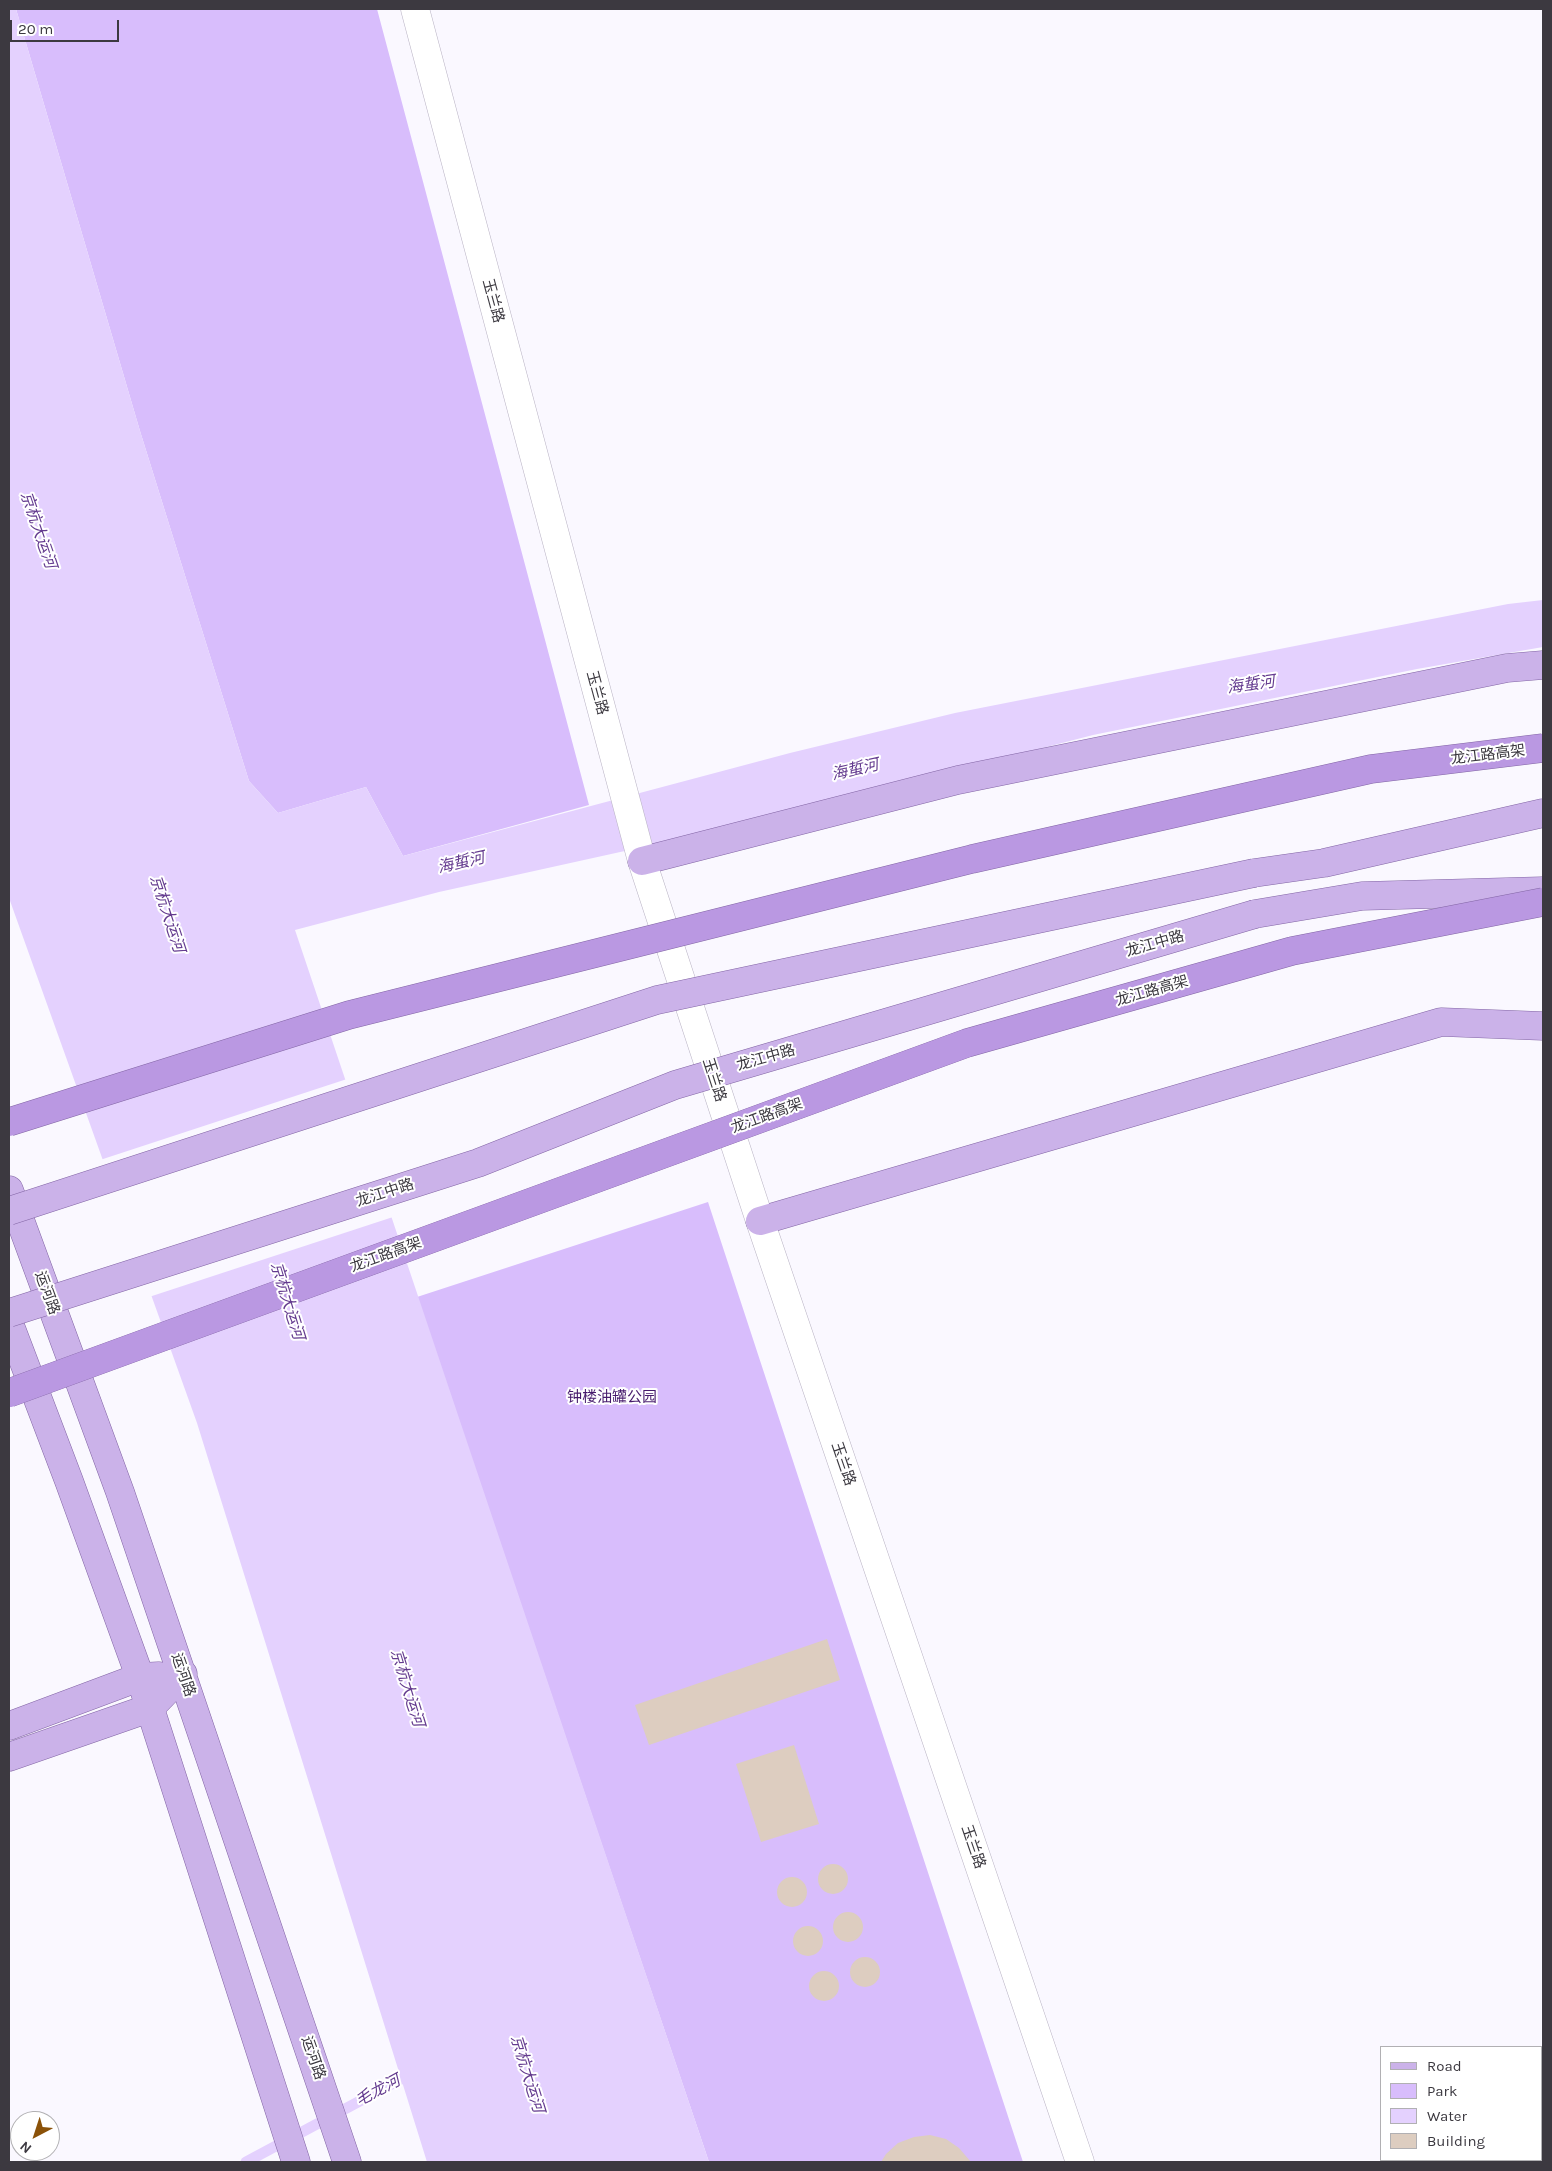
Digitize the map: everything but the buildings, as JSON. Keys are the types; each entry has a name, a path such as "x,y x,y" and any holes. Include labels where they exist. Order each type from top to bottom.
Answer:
{"highway":[{"name":"龙江路高架","path":"9,1122 349,1016 972,859 1370,769 1543,748"},
{"name":"龙江路高架","path":"9,1393 967,1043 1292,952 1543,902"}],"main road":[{"path":"641,857 958,780 1507,668 1543,665"},
{"path":"9,1211 657,1000 1254,873 1324,863 1543,813"},
{"name":"龙江中路","path":"9,1313 478,1163 675,1085 1255,914 1362,896 1543,891"},
{"path":"760,1221 1441,1022 1543,1026"},
{"name":"运河路","path":"9,1190 120,1492 347,2162"},
{"path":"9,1323 140,1677 277,2108 296,2162"},
{"path":"9,1726 140,1677 183,1674"},
{"path":"9,1756 150,1708 183,1674"}],"street":[{"name":"玉兰路","path":"415,9 641,857 760,1221 1080,2162"}],"green space":[{"path":"16,9 377,9 589,805 403,856 366,787 278,813 249,781 140,431"},
{"name":"钟楼油罐公园","path":"708,1202 1023,2162 709,2162 417,1297"}],"water":[{"path":"9,9 16,9 140,431 249,781 278,813 366,787 403,856 790,753 955,713 1508,604 1543,600 1543,647 1417,669 1093,735 876,791 661,843 439,892 295,930 709,2162 427,2162 197,1423 9,898"}],"pier":[{"path":"347,1079 393,1217 149,1297 100,1160"}],"waterway":[{"name":"毛龙河","path":"246,2162 414,2072"}],"water label":[{"name":"京杭大运河","path":"38,530"},
{"name":"海蜇河","path":"1251,685"},
{"name":"海蜇河","path":"855,770"},
{"name":"海蜇河","path":"461,863"},
{"name":"京杭大运河","path":"167,914"},
{"name":"京杭大运河","path":"287,1301"},
{"name":"京杭大运河","path":"407,1688"},
{"name":"京杭大运河","path":"527,2074"}]}
